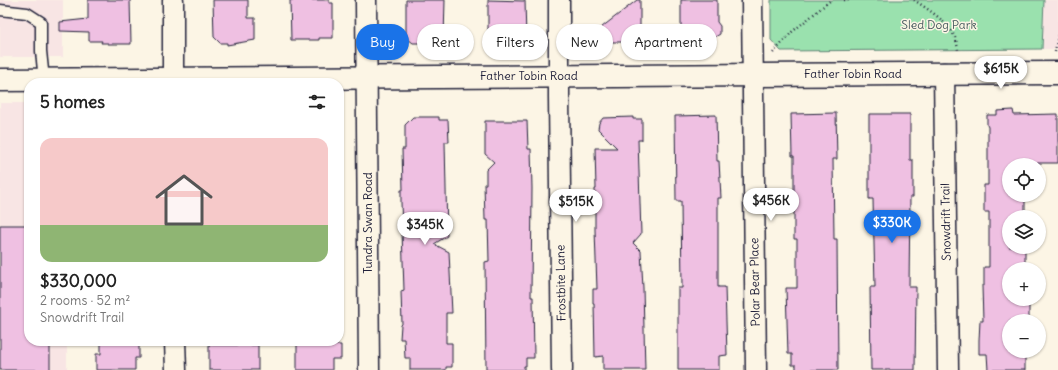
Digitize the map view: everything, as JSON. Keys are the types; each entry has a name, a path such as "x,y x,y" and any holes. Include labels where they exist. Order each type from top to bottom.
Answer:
{"street":[{"path":"173,0 173,78"},
{"name":"Tundra Swan Road","path":"366,0 369,370"},
{"name":"Frostbite Lane","path":"559,0 562,370"},
{"name":"Polar Bear Place","path":"752,0 756,370"},
{"name":"Snowdrift Trail","path":"944,73 948,370"},
{"name":"Father Tobin Road","path":"318,78 1058,73"},
{"name":"Father Tobin Road","path":"0,80 24,80"},
{"path":"175,346 176,370"}],"lane":[{"path":"0,10 27,13 41,22 41,51 44,78"}],"path":[{"path":"773,53 792,32 831,0"},
{"path":"844,0 850,0"},
{"path":"914,0 934,14 949,29 955,39 958,52"},
{"path":"1055,52 1058,35"}],"shaded area":[{"path":"0,0 63,0 63,57 0,57"},
{"path":"1044,0 1058,0 1058,49 1042,49"},
{"path":"0,103 24,103 24,346 67,346 67,370 0,370"}],"green space":[{"name":"Sled Dog Park","path":"771,0 1044,0 1042,49 781,51 771,40"}],"building":[{"path":"88,0 130,0 131,44 108,44 101,43 102,41 89,41 89,32 60,31 60,22 88,19"},
{"path":"213,0 248,0 248,18 255,18 255,40 227,45 227,43 220,43 214,37"},
{"path":"290,0 329,0 329,3 333,3 333,38 319,38 319,40 291,40"},
{"path":"406,0 445,0 444,24 417,24 417,43 413,43 409,40 409,24 406,24"},
{"path":"488,0 525,1 526,24 488,24"},
{"path":"637,0 640,0 640,24 621,24 621,42 613,42 613,24 606,24"},
{"path":"681,0 717,0 717,22 720,26 720,34 717,36 717,24 681,24"},
{"path":"1013,110 1014,115 1058,114 1058,163 1046,163 1046,158 1002,158 1002,202 1025,202 1025,210 1002,210 1002,254 1025,254 1025,262 1002,262 1002,306 1029,306 1029,314 1002,314 1002,358 1025,358 1025,370 988,370 987,354 979,354 980,321 983,321 982,286 984,286 984,267 989,267 989,212 984,212 984,185 988,185 987,115 997,115 997,111"},
{"path":"836,113 837,159 833,159 834,239 837,239 838,370 796,370 796,365 792,365 792,354 788,354 786,288 797,288 797,239 794,239 794,156 792,156 791,114"},
{"path":"869,114 910,114 910,160 913,160 913,197 910,197 909,287 916,287 915,370 871,370 870,287 875,287 873,199 869,199"},
{"path":"716,115 717,161 719,161 721,198 718,198 718,287 725,287 727,355 719,356 719,370 678,370 678,288 682,288 681,201 676,201 675,116"},
{"path":"413,117 439,117 439,120 448,120 449,142 445,142 447,236 434,244 449,252 452,313 446,313 446,343 452,343 452,367 446,367 446,370 410,370 410,358 405,358 404,339 400,339 402,324 401,291 404,290 401,202 401,190 403,190 402,149 405,149 405,125"},
{"path":"633,117 633,119 642,119 642,140 638,140 641,234 633,243 641,251 645,370 603,370 603,356 595,357 593,303 593,289 597,289 595,148 617,148 598,129 599,123 603,118"},
{"path":"485,121 527,121 528,149 531,149 531,297 533,297 534,358 526,358 526,366 524,366 524,370 486,370 485,262 489,261 488,220 485,220 484,184 486,184 486,170 494,162 485,154"},
{"path":"0,225 24,225 24,346 50,346 50,370 0,370"},
{"path":"101,346 139,346 139,358 135,358 135,370 96,370 96,354 101,354"},
{"path":"209,346 258,346 258,370 209,370"},
{"path":"297,346 341,346 341,359 332,359 332,370 297,370"}]}
